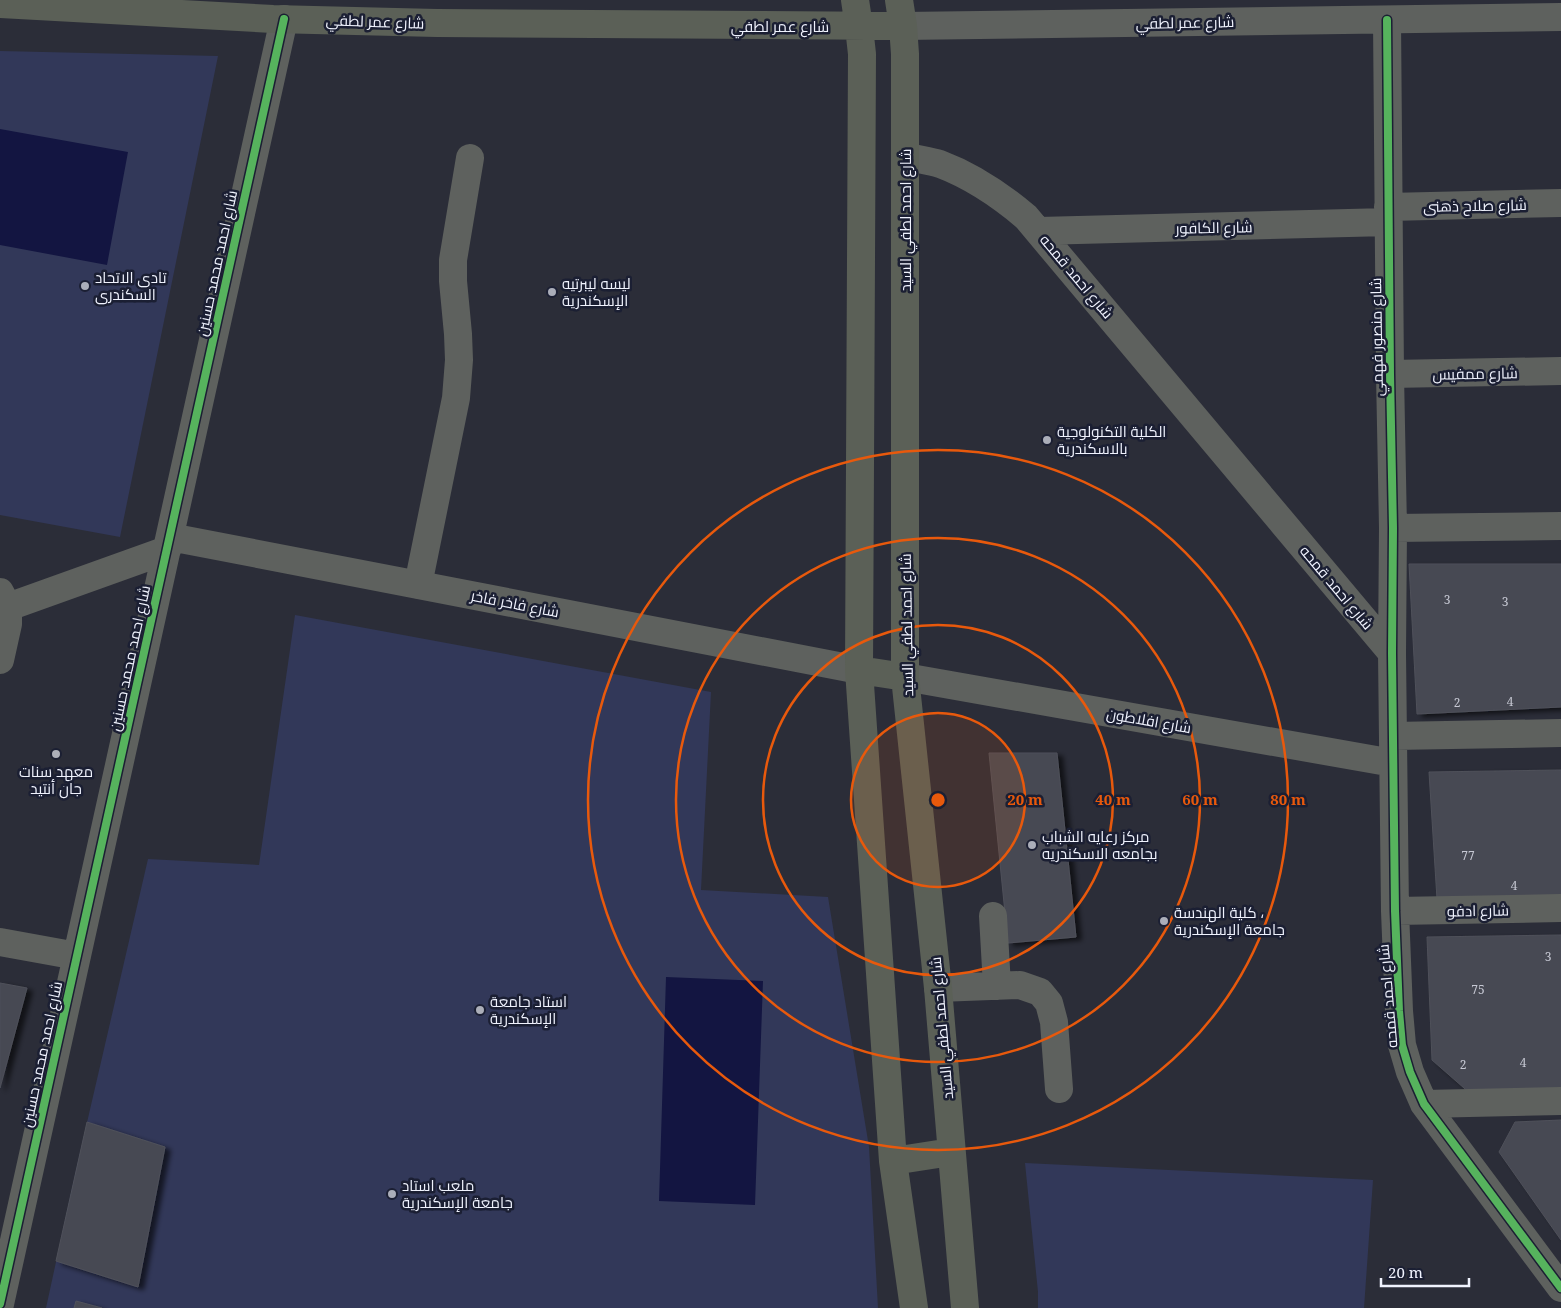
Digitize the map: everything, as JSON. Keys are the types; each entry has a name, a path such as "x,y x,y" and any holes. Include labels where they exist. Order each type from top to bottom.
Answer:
{"main road":[{"name":"شارع عمر لطفي","path":"0,4 284,19 437,24 900,9"},
{"name":"شارع احمد لطفي السيد","path":"900,9 905,54 905,677 938,988 965,1308"},
{"path":"857,11 862,74 859,670 893,1161 914,1308"},
{"path":"859,670 905,677"},
{"path":"893,1161 951,1152"}],"street":[{"name":"شارع عمر لطفي","path":"900,9 1387,20 1561,17"},
{"name":"شارع احمد محمد حسنين","path":"0,1304 284,19"},
{"name":"شارع منصور فهمي","path":"1387,20 1393,528 1392,653"},
{"name":"شارع احمد قمحه","path":"905,156 939,164 971,178 1000,195 1026,217 1392,653 1395,911 1402,1045 1410,1072 1424,1104 1559,1282"},
{"path":"418,585 456,398 458,351 453,260 470,158"},
{"name":"شارع صلاح ذهنى","path":"1388,214 1561,203"},
{"name":"شارع الكافور","path":"1039,231 1388,214"},
{"name":"شارع ممفيس","path":"1390,374 1561,371"},
{"path":"1393,528 1561,526"},
{"name":"شارع فاخر فاخر","path":"168,544 418,585 859,670"},
{"path":"0,660 8,624 4,600 168,544"},
{"name":"شارع افلاطون","path":"905,677 1393,750 1561,733"},
{"name":"شارع ادفو","path":"1395,911 1561,908"},
{"path":"993,916 997,986"},
{"path":"0,942 77,956"},
{"path":"938,988 1020,985 1040,992 1049,1003 1054,1022 1059,1089"},
{"path":"1424,1104 1561,1101"}],"shaded area":[{"name":"تادى الاتحاد السكندرى","path":"0,51 218,56 120,537 0,515"},
{"path":"0,129 128,152 107,265 0,245"},
{"name":"استاد جامعة الإسكندرية","path":"295,615 711,692 701,890 828,897 869,1147 878,1308 46,1308 148,859 259,865"},
{"path":"666,977 763,981 755,1205 659,1201"},
{"path":"1025,1163 1373,1180 1364,1308 1038,1308"}],"building":[{"path":"1409,564 1561,564 1561,707 1417,714"},
{"name":"مركز رعايه الشباب بجامعه الاسكندريه","path":"989,753 1057,753 1076,937 1008,943"},
{"path":"1561,770 1561,897 1437,899 1429,772"},
{"path":"1561,935 1561,1090 1472,1095 1432,1060 1427,937"},
{"path":"0,983 27,988 0,1088"},
{"path":"1561,1120 1561,1240 1499,1152 1515,1122"},
{"path":"87,1122 165,1147 138,1287 56,1261"},
{"path":"76,1301 102,1308 74,1308"}],"cycle path":[{"path":"0,1304 284,19"},
{"path":"1387,20 1395,911 1402,1045 1410,1072 1424,1104 1561,1288"}],"place":[{"name":"تادى الاتحاد السكندرى","path":"85,286"},
{"name":"ليسه ليبرتيه الإسكندرية","path":"552,292"},
{"name":"الكلية التكنولوجية بالاسكندرية","path":"1047,440"},
{"name":"معهد سنات جان أنتيد","path":"56,754"},
{"name":"مركز رعايه الشباب بجامعه الاسكندريه","path":"1032,845"},
{"name":"كلية الهندسة ، جامعة الإسكندرية","path":"1164,921"},
{"name":"استاد جامعة الإسكندرية","path":"480,1010"},
{"name":"ملعب استاد جامعة الإسكندرية","path":"392,1194"}]}
